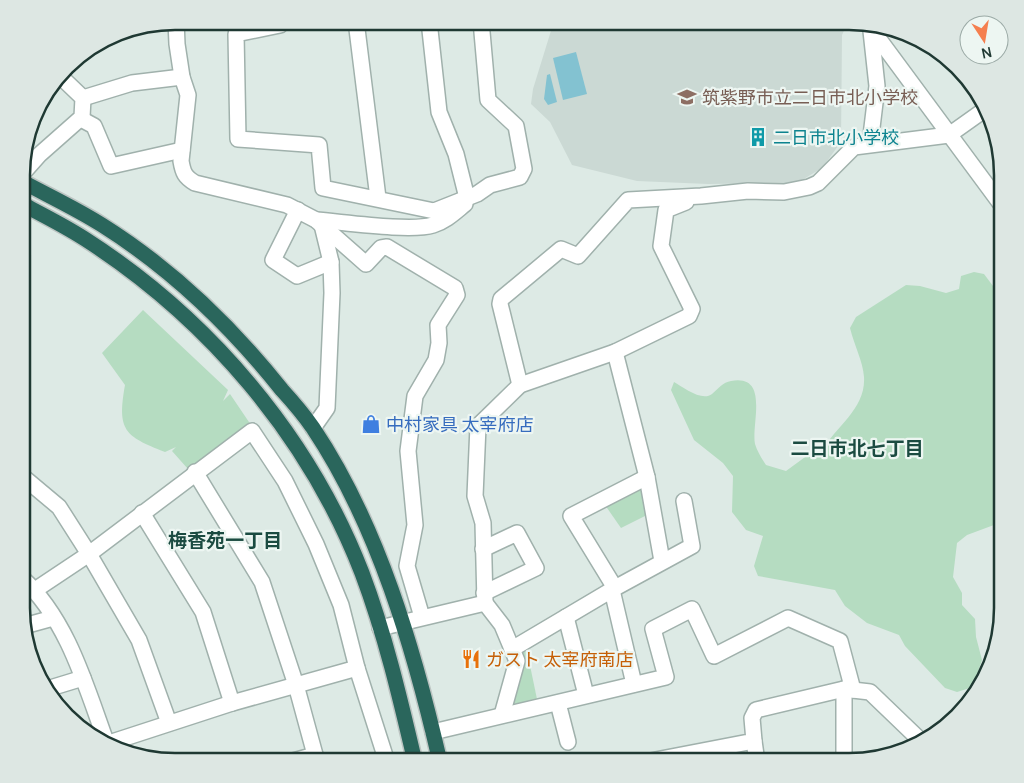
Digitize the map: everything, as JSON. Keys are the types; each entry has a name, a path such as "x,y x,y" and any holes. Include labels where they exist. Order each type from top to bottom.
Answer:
{"highway":[{"path":"30,186 102,225 174,277 216,314 252,352 313,428 348,490 382,564 402,622 438,753"},
{"path":"30,208 84,238 152,288 199,329 243,376 293,440 329,502 362,572 380,628 414,753"}],"street":[{"path":"176,30 182,77 188,95 182,150 182,171 187,178 195,183 288,205 319,222 366,264 381,248 388,247 455,288 456,295 438,325 439,343 436,360 415,396 408,451 415,525 406,566 422,618"},
{"path":"256,30 236,34 238,139 320,145 323,188 378,198 434,212 472,196 490,185 520,177 524,169 516,126 488,100 482,30"},
{"path":"357,30 378,198"},
{"path":"430,30 440,112 472,196"},
{"path":"870,32 877,86 870,144"},
{"path":"874,32 994,195"},
{"path":"83,98 132,83 182,77"},
{"path":"65,81 83,98"},
{"path":"31,165 80,119 83,98"},
{"path":"520,386 500,304 502,299 561,249 578,256 628,200 701,196 748,190 784,192 809,187 818,183 849,150 870,144 949,135 980,113"},
{"path":"80,119 94,126 111,166 182,150"},
{"path":"319,222 411,227 431,226 446,220 472,196"},
{"path":"502,715 517,666 502,625 484,598 483,523 475,496 477,429 480,422 520,386 615,352 689,316 692,309 661,242 666,210 701,196"},
{"path":"298,210 273,260 297,276 331,262"},
{"path":"313,428 327,408 332,293 331,262 319,222"},
{"path":"615,352 647,477 662,561"},
{"path":"35,590 89,554 195,472 252,431 284,482 316,544 341,605 357,668 384,753"},
{"path":"195,472 262,582 296,685 315,753"},
{"path":"634,684 614,589 571,516 647,477"},
{"path":"30,483 59,507 89,554 138,640 169,723"},
{"path":"512,649 662,561 692,546 684,502"},
{"path":"142,513 203,612 232,703"},
{"path":"380,628 422,618 484,598 536,568 517,533 483,549"},
{"path":"30,585 53,618 83,678 103,734"},
{"path":"433,732 666,677 653,629 692,609 714,656 788,618 840,641 848,689 844,753"},
{"path":"566,617 586,695"},
{"path":"31,624 53,618"},
{"path":"116,741 232,703 357,668"},
{"path":"53,687 83,678"},
{"path":"755,753 752,718 756,710 848,689 870,692 916,737"},
{"path":"558,703 568,742"},
{"path":"692,753 754,741"}],"shaded area":[{"name":"筑紫野市立二日市北小学校","path":"551,30 844,30 842,35 841,142 822,168 797,183 708,184 637,181 572,165 550,122 531,104 533,89"}],"green space":[{"path":"974,272 984,274 994,287 994,525 967,535 957,543 953,577 962,593 962,605 975,619 976,637 982,660 971,688 957,692 945,688 905,646 899,635 867,623 845,606 835,590 758,576 754,566 763,536 746,530 732,512 733,476 723,463 694,440 671,390 674,382 693,393 708,396 723,384 731,381 743,381 751,385 755,393 756,402 754,435 757,449 766,465 786,471 812,452 822,450 856,407 863,388 864,377 850,328 856,317 906,285 920,286 946,293 959,289 961,276"},
{"path":"143,310 228,390 223,401 230,394 251,425 188,469 172,451 176,447 165,452 132,436 123,422 122,412 125,385 102,353"},
{"path":"639,488 645,493 647,515 621,528 605,505"},
{"path":"527,651 538,704 513,710 510,701 520,653"}],"water":[{"path":"576,52 587,94 563,100 553,58"},
{"path":"550,74 557,102 548,105 544,99 547,75"}],"place":[{"name":"筑紫野市立二日市北小学校","path":"687,97"},
{"name":"二日市北小学校","path":"758,137"},
{"name":"中村家具 太宰府店","path":"371,424"},
{"name":"ガスト 太宰府南店","path":"471,659"}],"district":[{"name":"二日市北七丁目","path":"857,448"},
{"name":"梅香苑一丁目","path":"225,540"}]}
